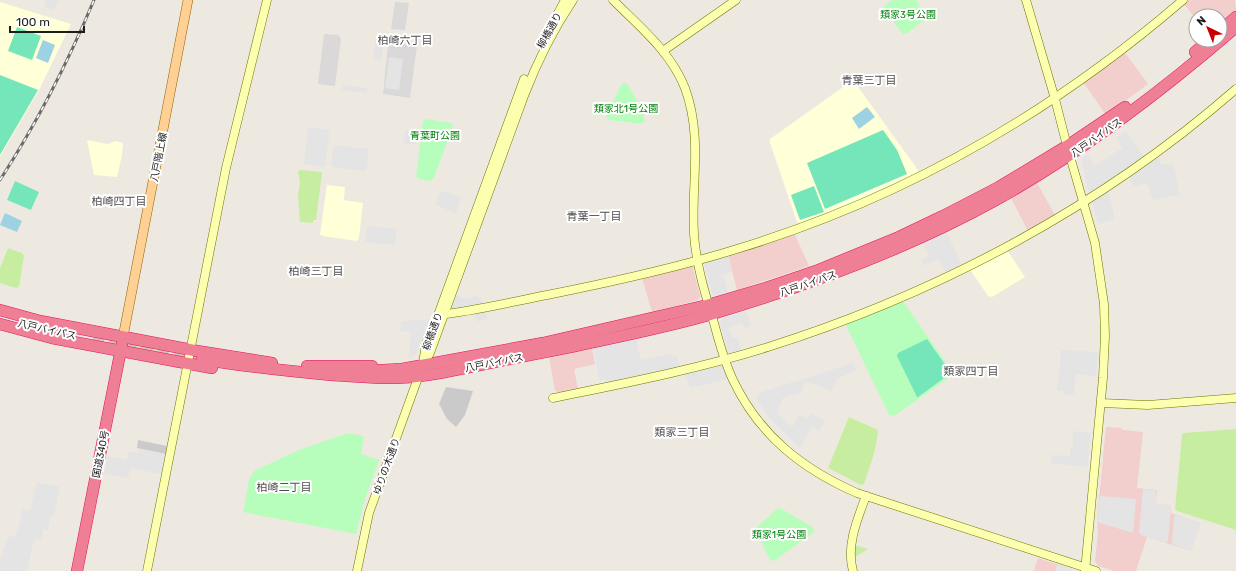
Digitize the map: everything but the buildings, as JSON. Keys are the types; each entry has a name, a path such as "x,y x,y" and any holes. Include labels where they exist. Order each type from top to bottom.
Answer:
{"highway":[{"path":"1228,24 1236,17"},
{"name":"八戸バイパス","path":"202,359 249,367 317,374 393,378 418,377 545,352 710,310 820,279 903,246 994,201 1158,92 1236,27"},
{"name":"八戸バイパス","path":"1068,151 1199,48"},
{"path":"0,310 40,322 190,350 272,363 339,367 423,364"},
{"name":"八戸バイパス","path":"317,374 402,369 710,310"},
{"name":"八戸バイパス","path":"0,318 33,327 93,339"},
{"path":"0,324 52,338 237,372 283,378 336,381 393,378"},
{"name":"国道340号","path":"77,571 123,337"}],"main road":[{"name":"八戸階上線","path":"123,337 188,0"}],"street":[{"path":"147,571 226,168 267,0"},
{"name":"柳橋通り","path":"441,315 528,69 565,0"},
{"name":"柳橋通り","path":"423,364 426,344 441,315 533,71 545,47 573,0"},
{"path":"613,0 663,51 676,69 684,87 692,113 696,134 694,233 697,260 710,310 725,359 733,379 753,414 768,432 785,449 819,475 839,485 866,496 1085,569 1096,571"},
{"path":"663,51 736,0"},
{"path":"1026,0 1095,243 1104,304 1105,336 1101,403 1085,569"},
{"path":"441,315 578,289 697,260 740,248 796,229 865,202 969,151 1054,99 1125,48 1183,0"},
{"path":"553,398 680,371 767,347 813,332 904,297 966,268 1041,228 1084,202 1125,175 1186,130 1236,90"},
{"name":"ゆりの木通り","path":"357,571 369,513 423,364"},
{"path":"1101,403 1148,405 1236,398"},
{"path":"853,571 850,550 858,518 866,496"}],"shaded area":[{"path":"46,0 58,0 54,10 44,7"},
{"path":"1187,0 1235,0 1236,10 1228,17 1228,8 1188,9 1183,3"},
{"path":"0,2 71,24 39,90 0,157"},
{"path":"395,2 409,3 405,30 391,29"},
{"path":"324,34 338,35 341,39 335,86 318,84"},
{"path":"375,40 384,41 381,60 373,59"},
{"path":"391,43 417,46 410,98 383,94 388,45"},
{"path":"1122,54 1126,54 1148,84 1106,115 1083,82"},
{"path":"389,57 403,59 399,90 385,88"},
{"path":"853,80 918,170 917,174 863,199 800,224 797,222 770,143 770,139"},
{"path":"343,85 367,88 367,93 342,90"},
{"path":"308,127 330,130 325,167 304,164"},
{"path":"405,130 417,131 416,145 403,143"},
{"path":"1126,131 1144,157 1089,193 1081,159 1087,155 1095,166 1122,148 1116,138"},
{"path":"87,140 108,144 116,141 123,143 117,177 94,175"},
{"path":"333,145 369,149 367,169 364,171 333,167 331,164"},
{"path":"1159,154 1161,165 1173,163 1180,195 1153,200 1147,183 1133,187 1130,178 1132,174"},
{"path":"1037,183 1055,215 1028,231 1011,198"},
{"path":"327,185 345,187 344,200 363,203 359,238 357,241 322,236 320,234"},
{"path":"1108,190 1115,219 1098,224 1092,201"},
{"path":"442,191 461,198 456,213 435,205 440,192"},
{"path":"367,226 397,229 395,245 365,242"},
{"path":"945,232 947,233 961,264 960,267 946,273 939,259 924,266 921,260 929,256 923,243"},
{"path":"792,234 795,235 809,266 737,290 728,255"},
{"path":"1007,250 1025,277 992,297 988,296 971,271 972,267"},
{"path":"728,255 732,272 723,274 728,292 716,296 712,294 704,262"},
{"path":"692,264 700,296 698,300 652,312 642,278"},
{"path":"456,295 466,299 467,297 472,299 474,296 482,298 482,304 453,310 451,309"},
{"path":"486,309 487,319 476,322 474,312"},
{"path":"746,311 751,326 744,328 742,323 729,328 732,338 737,337 741,351 731,354 729,353 720,324 724,318"},
{"path":"431,319 416,354 409,359 411,332 400,331 401,321"},
{"path":"636,338 641,360 671,353 672,357 677,356 680,366 606,383 605,379 600,381 593,348"},
{"path":"592,348 595,364 574,369 578,389 559,393 555,390 549,357"},
{"path":"1061,350 1098,352 1096,376 1076,374 1074,394 1064,396 1064,391 1057,391"},
{"path":"721,363 728,379 690,388 685,375 687,371"},
{"path":"853,363 856,369 837,379 832,391 808,382 805,383 801,393 783,398 777,412 787,424 793,426 799,415 808,418 810,413 825,420 820,431 812,427 800,448 770,419 757,400 759,393"},
{"path":"446,387 473,391 465,415 456,427 447,419 439,404"},
{"path":"1106,427 1143,432 1137,488 1157,490 1156,504 1171,505 1171,513 1200,523 1191,551 1147,537 1136,571 1114,571 1098,566 1095,561 1098,533 1097,520"},
{"path":"1073,431 1091,433 1087,467 1051,463 1052,455 1070,456 1071,448 1073,447"},
{"path":"138,440 167,446 166,454 137,448"},
{"path":"139,449 166,454 162,474 130,468 128,478 104,474 107,456 127,460 128,451 138,453"},
{"path":"37,482 60,487 54,516 51,516 48,530 43,529 41,541 16,536 23,509 30,510"},
{"path":"1143,489 1156,490 1156,504 1171,505 1168,541 1166,543 1141,535 1139,532"},
{"path":"1100,496 1136,499 1133,533 1097,522"},
{"path":"1176,515 1200,523 1191,551 1172,544 1174,517"},
{"path":"8,536 34,540 27,571 0,571 0,560"},
{"path":"1038,558 1072,569 1073,571 1034,571"},
{"path":"1057,565 1072,569 1073,571 1055,571"}],"green space":[{"name":"類家3号公園","path":"892,0 916,0 927,18 906,34 903,34 883,8"},
{"path":"17,27 41,36 32,60 8,51"},
{"path":"0,75 38,90 0,155"},
{"name":"類家北1号公園","path":"622,83 627,83 641,108 645,121 642,124 609,120 606,117"},
{"name":"青葉町公園","path":"426,119 451,123 453,126 434,178 431,181 419,179 416,176 423,121"},
{"path":"883,130 897,150 907,174 825,209 807,163"},
{"path":"300,170 322,173 316,220 313,220 313,223 300,222 298,195 300,181 298,172"},
{"path":"15,181 39,192 31,210 7,200"},
{"path":"814,186 824,212 800,220 791,195"},
{"path":"8,248 22,253 24,256 19,287 16,288 0,283 0,268"},
{"path":"901,301 904,303 954,374 894,416 889,415 846,325 847,322"},
{"path":"927,339 951,373 917,397 897,356 898,353"},
{"path":"134,344 149,348 170,355 132,347"},
{"path":"849,417 878,430 871,464 864,484 861,485 828,468"},
{"path":"1236,429 1236,530 1177,511 1175,509 1183,433"},
{"path":"348,433 364,436 361,454 379,460 365,499 356,534 243,512 249,480 254,471 301,449"},
{"name":"類家1号公園","path":"778,508 814,528 814,532 774,561 770,560 756,531 756,528"},
{"path":"855,545 868,549 855,557"}],"water":[{"path":"43,40 55,45 48,63 36,58"},
{"path":"867,107 875,117 859,129 852,118"},
{"path":"5,213 22,221 17,232 0,225"}],"tunnel":[{"path":"93,339 202,359"}],"railway":[{"path":"0,180 27,137 51,92 74,46 94,0"}],"district":[{"name":"柏崎六丁目","path":"405,40"},
{"name":"青葉三丁目","path":"869,80"},
{"name":"柏崎四丁目","path":"119,201"},
{"name":"青葉一丁目","path":"594,216"},
{"name":"柏崎三丁目","path":"316,271"},
{"name":"類家四丁目","path":"971,371"},
{"name":"類家三丁目","path":"682,432"},
{"name":"柏崎二丁目","path":"284,487"}]}
